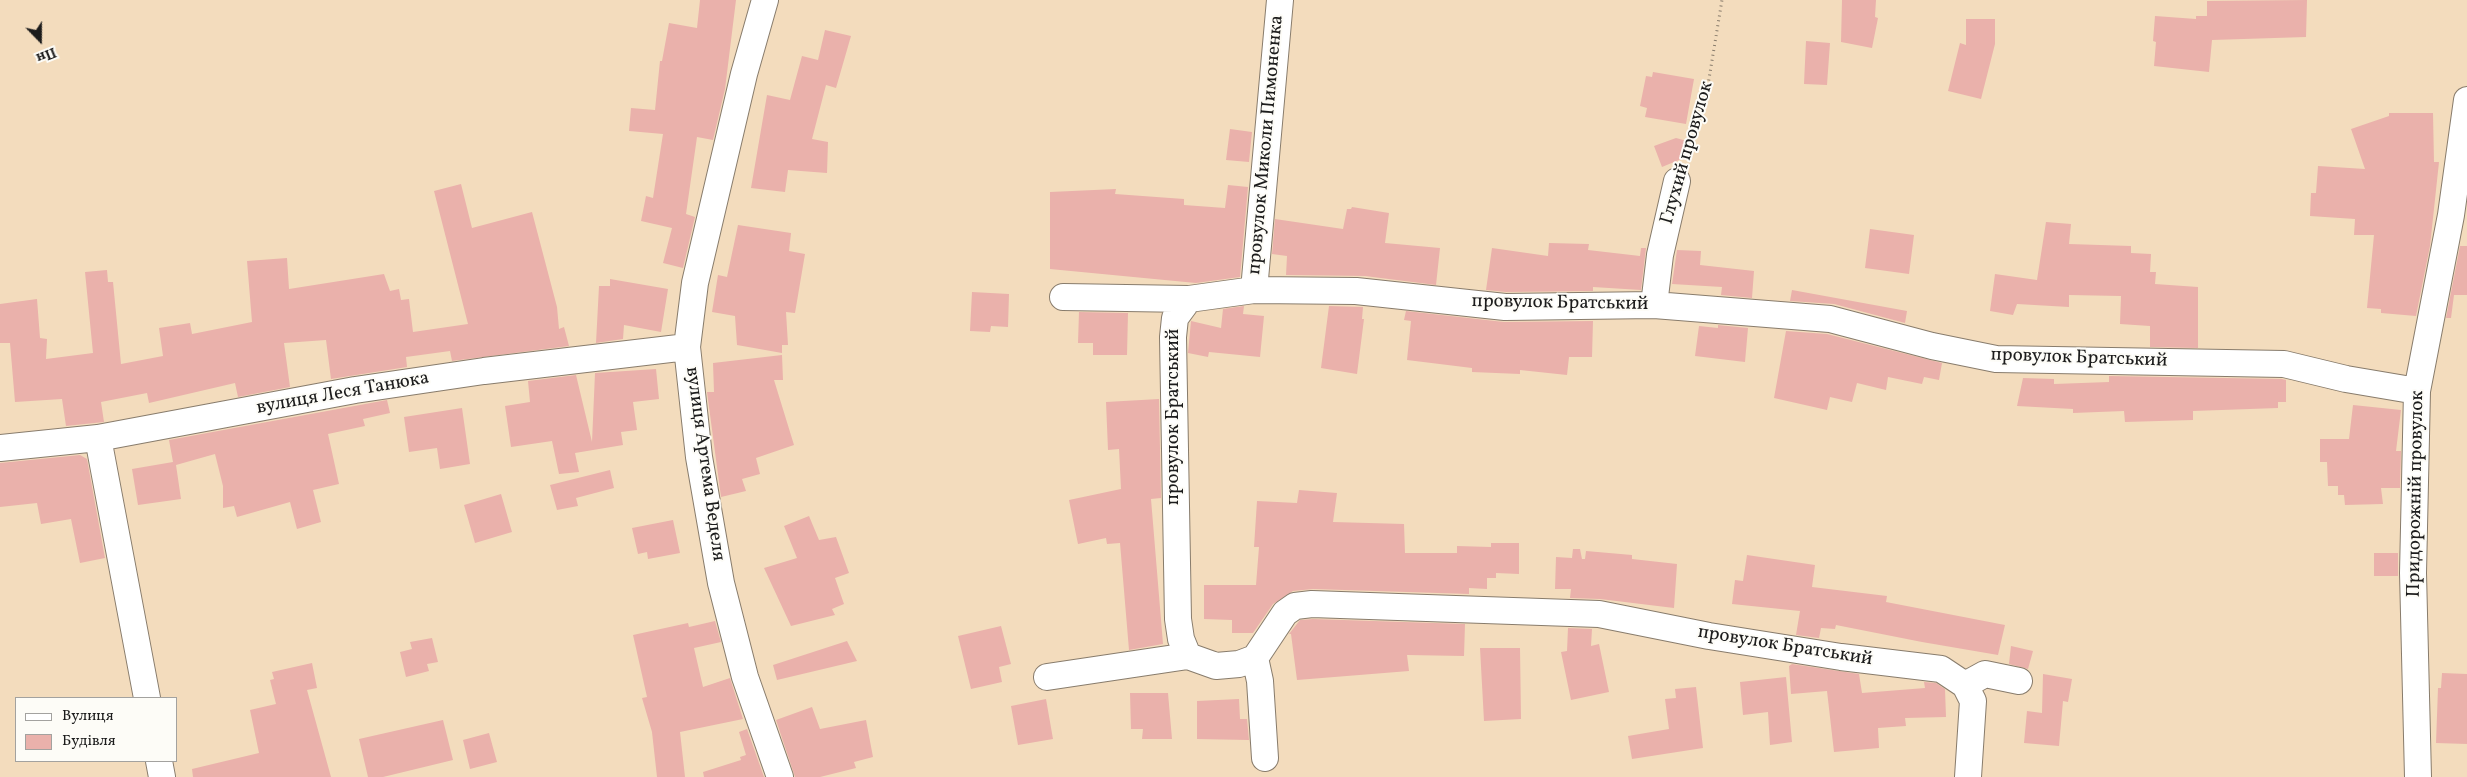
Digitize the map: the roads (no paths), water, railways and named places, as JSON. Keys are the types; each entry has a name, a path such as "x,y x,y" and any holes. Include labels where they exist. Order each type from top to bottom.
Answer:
{"street":[{"name":"вулиця Артема Веделя","path":"765,0 744,74 695,283 687,347 699,458 721,583 745,677 780,777"},
{"name":"провулок Миколи Пимоненка","path":"1254,290 1280,0"},
{"name":"Придорожній провулок","path":"2418,777 2413,573 2418,391 2459,216 2467,100"},
{"name":"Глухий провулок","path":"1654,306 1660,254 1678,181"},
{"name":"провулок Братський","path":"1188,656 1181,640 1178,619 1173,338 1175,318 1189,299 1254,290 1356,291 1506,306 1654,306 1830,319 1932,346 1996,359 2284,364 2346,379 2418,391"},
{"path":"1063,297 1189,299"},
{"name":"вулиця Леся Танюка","path":"0,448 98,438 356,390 484,370 687,347"},
{"path":"98,438 147,697"},
{"name":"провулок Братський","path":"1255,658 1285,613 1295,606 1312,604 1599,614 1718,638 1841,657 1940,669 1965,685"},
{"path":"1047,677 1188,656 1216,666 1239,664 1255,658 1260,681 1265,758"},
{"path":"1968,777 1973,701 1965,685 1985,674 2019,681"},
{"path":"159,762 162,777"}]}
